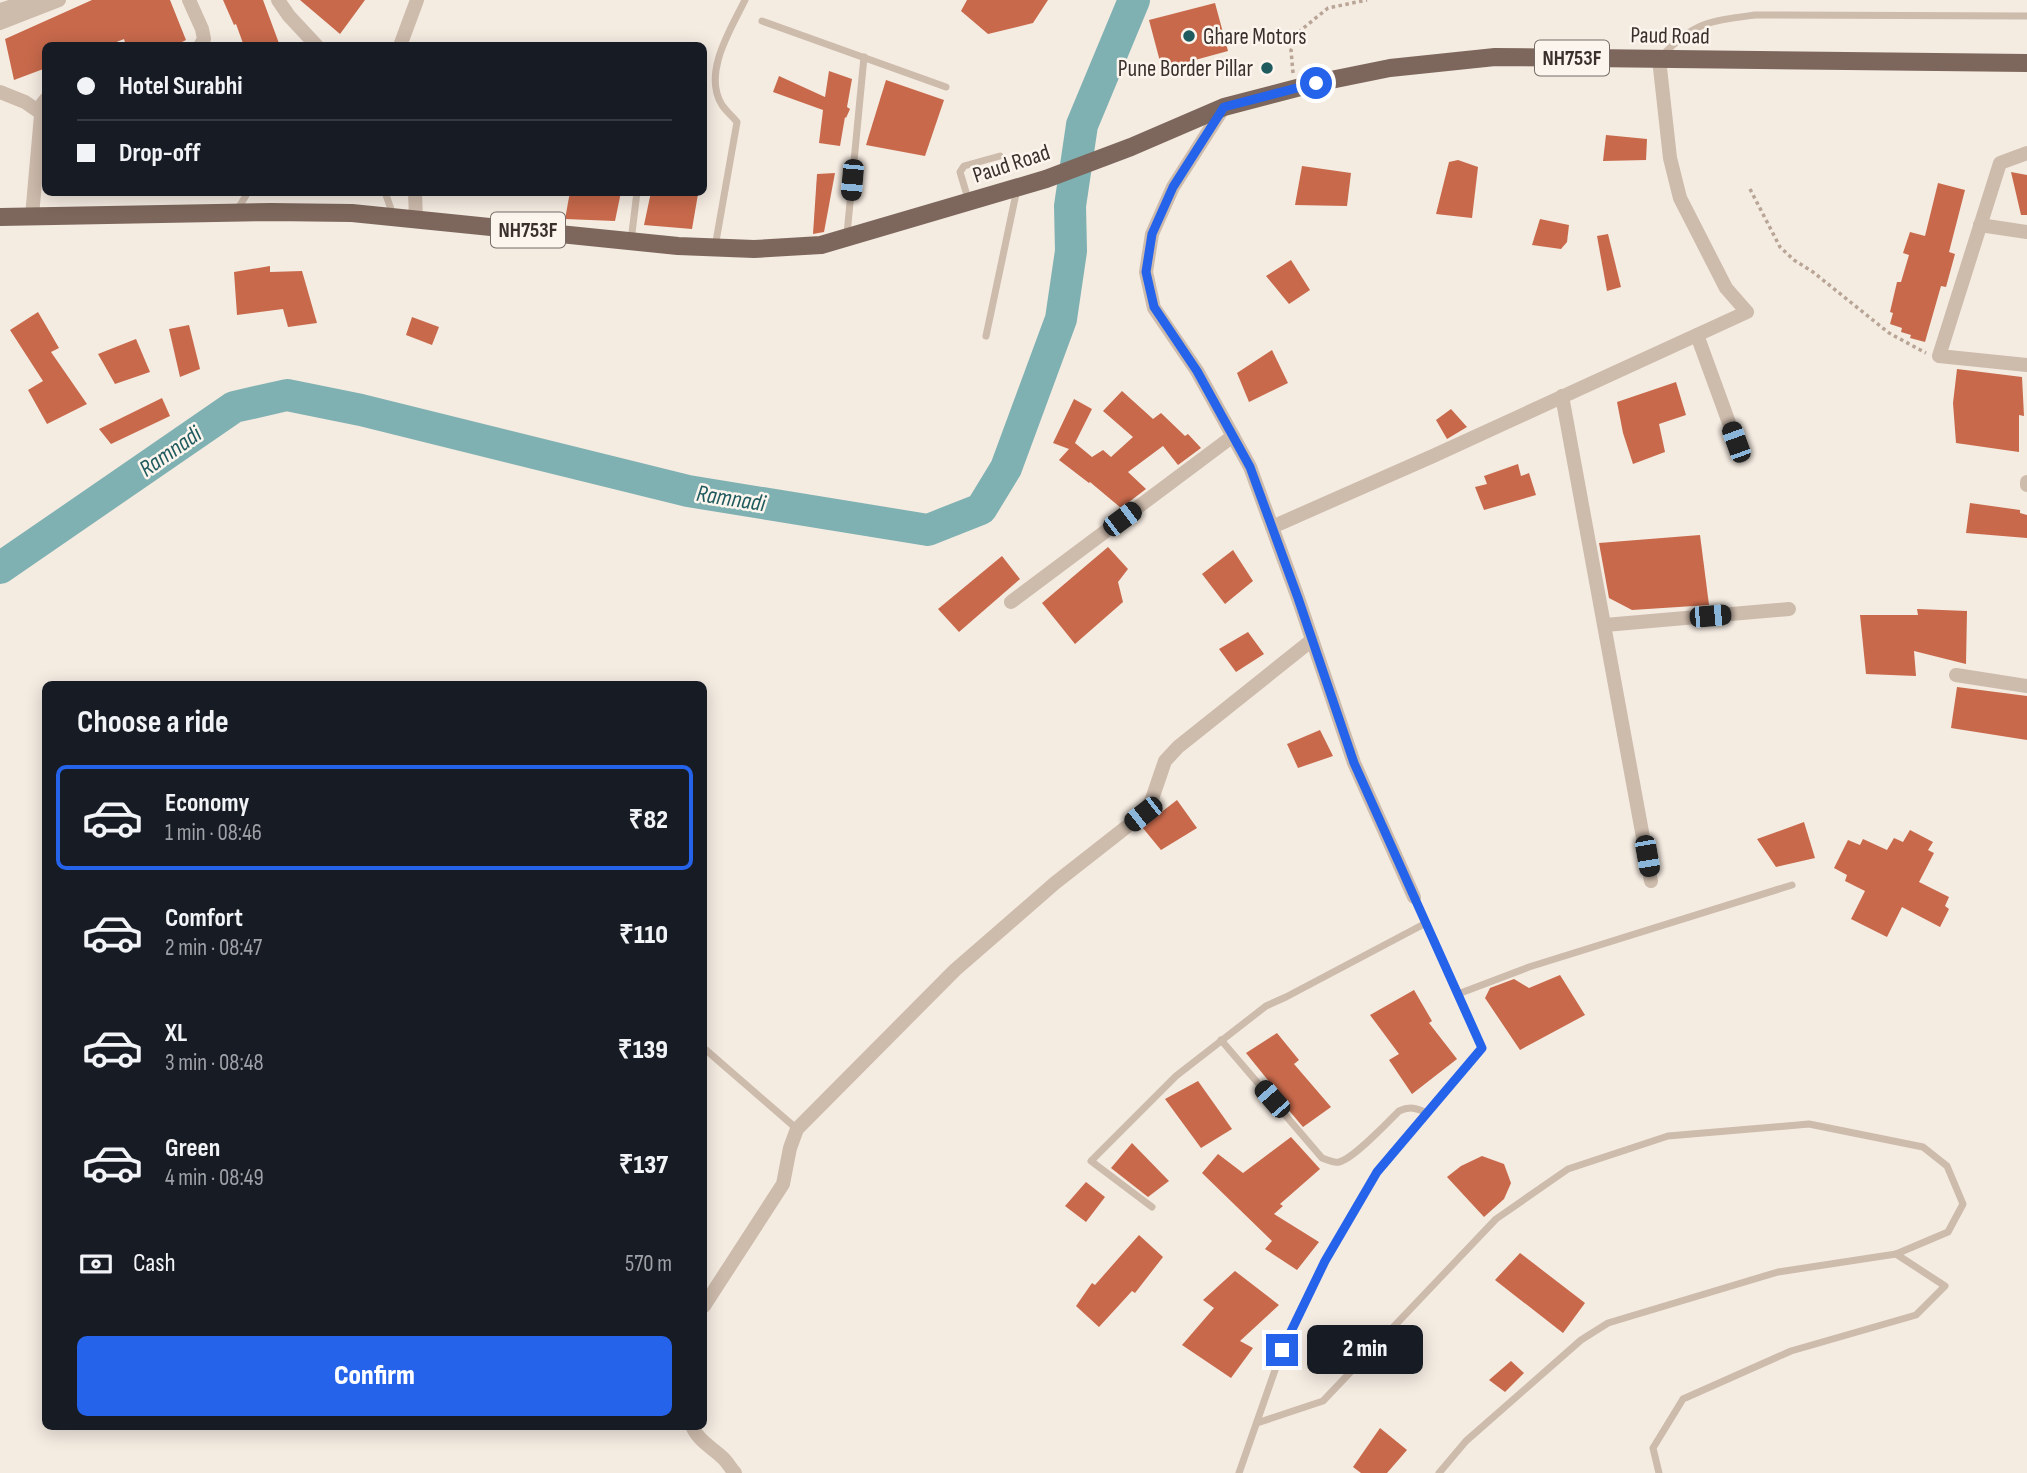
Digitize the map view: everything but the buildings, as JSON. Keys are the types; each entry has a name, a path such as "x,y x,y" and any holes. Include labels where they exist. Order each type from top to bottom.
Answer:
{"main road":[{"name":"Paud Road","path":"0,217 236,212 352,213 678,246 754,249 821,246 1046,179 1131,147 1224,107 1390,68 1495,57 2027,63"}],"street":[{"path":"0,10 32,0"},
{"path":"0,23 60,0"},
{"path":"189,0 202,29 202,42"},
{"path":"278,0 313,42"},
{"path":"401,42 417,0"},
{"path":"1272,527 1747,312 1726,288 1679,198 1670,158 1659,59"},
{"path":"0,92 25,102 41,113"},
{"path":"32,216 42,104"},
{"path":"1224,107 1173,187 1152,234 1146,272 1154,307 1197,371 1250,467 1354,763 1414,897"},
{"path":"2027,153 2000,163 1939,356 2027,365"},
{"path":"415,196 416,219"},
{"path":"1980,225 2027,232"},
{"path":"1697,335 1736,442"},
{"path":"1562,396 1651,881"},
{"path":"1011,602 1233,436"},
{"path":"1605,625 1789,609"},
{"path":"707,1301 783,1184 797,1129 955,970 1055,883 1143,814 1152,799 1165,761 1178,747 1312,640"},
{"path":"1956,675 2027,687"},
{"path":"693,1430 735,1473"}],"lane":[{"path":"715,247 737,122 723,106 717,93 715,75 721,48 745,0"},
{"path":"1659,59 1692,29 1717,20 1755,15 2027,16"},
{"path":"762,21 946,87"},
{"path":"847,239 864,57"},
{"path":"970,202 960,172 964,166 1000,156"},
{"path":"986,335 1017,188"},
{"path":"236,212 246,196"},
{"path":"386,196 393,216"},
{"path":"631,241 637,196"},
{"path":"1458,994 1529,967 1792,885"},
{"path":"1239,1473 1282,1350 1325,1261 1377,1172 1482,1048 1414,897"},
{"path":"1152,1207 1091,1161 1175,1076 1266,1006 1426,923"},
{"path":"1221,1040 1322,1158 1330,1161 1339,1162 1350,1157 1399,1111 1416,1108 1427,1113"},
{"path":"707,1051 797,1129"},
{"path":"1256,1423 1323,1401 1496,1219 1568,1169 1668,1136 1809,1124 1923,1147 1947,1166 1963,1203 1948,1232 1896,1254 1778,1272 1608,1323 1581,1340 1466,1441 1439,1473"},
{"path":"1659,1473 1653,1448 1683,1399 1791,1351 1916,1315 1945,1286 1896,1254"}],"path":[{"path":"1294,89 1291,50 1301,30 1328,8 1367,0"},
{"path":"1750,189 1780,247 1794,260 1889,333 1920,351 1939,356"}],"waterway":[{"name":"Ramnadi","path":"0,568 234,407 287,395 361,410 688,491 928,530 981,509 1006,468 1061,319 1071,251 1070,206 1082,125 1134,0"}],"place":[{"name":"Ghare Motors","path":"1189,36"},
{"name":"Pune Border Pillar","path":"1267,68"}],"route":[{"path":"1282,1350 1325,1261 1377,1172 1482,1048 1354,763 1250,467 1197,371 1154,307 1146,272 1152,234 1173,187 1224,107 1316,83"}]}
